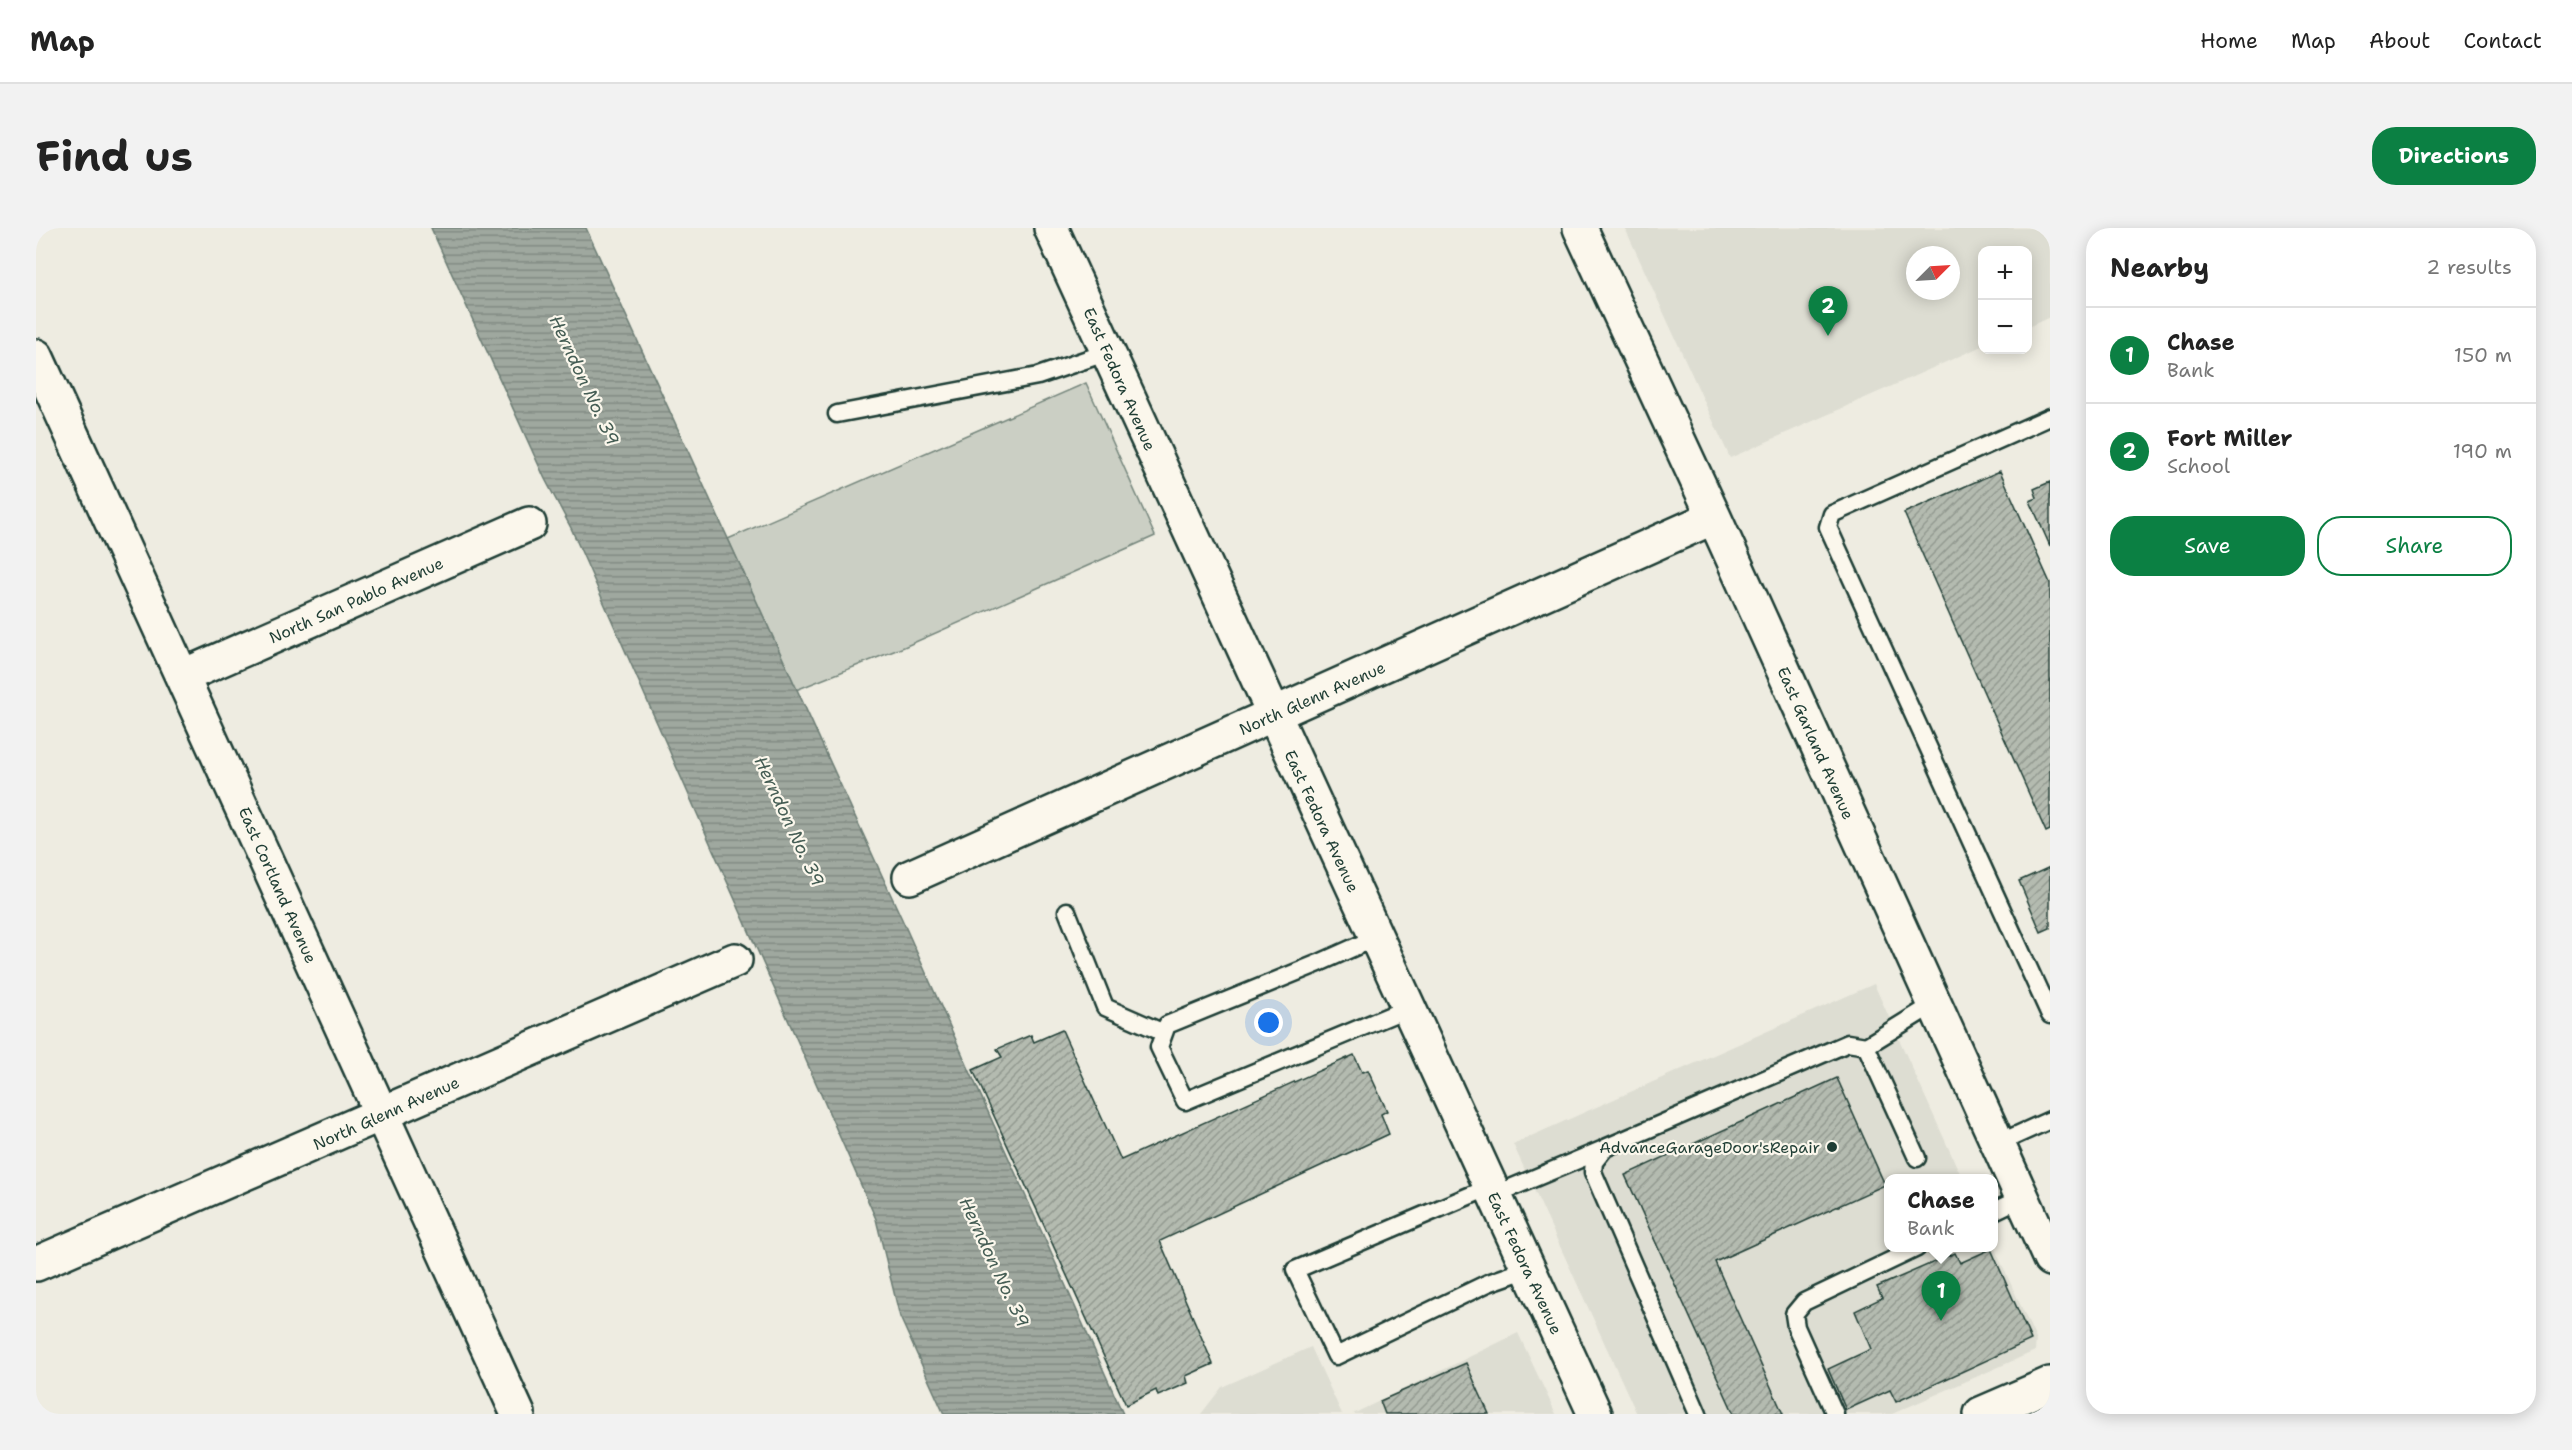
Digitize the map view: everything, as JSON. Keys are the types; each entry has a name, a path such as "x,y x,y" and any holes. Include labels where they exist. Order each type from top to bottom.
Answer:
{"street":[{"name":"East Fedora Avenue","path":"1051,228 1595,1414"},
{"name":"East Garland Avenue","path":"1580,228 1714,517 1997,1144 2007,1204 2050,1257"},
{"name":"East Cortland Avenue","path":"36,356 518,1414"},
{"name":"North Glenn Avenue","path":"910,877 1714,517"},
{"name":"North San Pablo Avenue","path":"183,676 529,524"},
{"name":"North Glenn Avenue","path":"36,1264 735,960"},
{"path":"1987,1412 2050,1384"}],"lane":[{"path":"837,414 1038,376 1108,352"},
{"path":"2050,417 1832,514 1828,527 2050,1015"},
{"path":"1067,911 1106,1007 1164,1033"},
{"path":"1376,938 1167,1024 1159,1047 1185,1101 1408,1008"},
{"path":"1528,1269 1488,1283 1336,1356 1295,1270 1605,1148 1848,1043 1866,1046 1934,1004"},
{"path":"1866,1046 1917,1158"},
{"path":"1997,1144 2050,1120"},
{"path":"1605,1148 1594,1162 1593,1172 1698,1414"},
{"path":"1835,1414 1796,1327 1794,1314 1804,1302 1909,1252"}],"shaded area":[{"path":"1625,228 2050,228 2050,317 2032,325 2032,246 1978,246 1978,348 1730,458"},
{"path":"1086,383 1155,536 904,647 796,690 728,539"},
{"path":"1874,984 1960,1174 1884,1174 1884,1252 1996,1252 2036,1339 2035,1351 1892,1414 1637,1414 1513,1144"},
{"path":"1518,1333 1556,1414 1353,1414"},
{"path":"1311,1347 1342,1414 1201,1414 1222,1387"}],"water":[{"name":"Herndon No. 39","path":"431,228 586,228 901,917 1123,1414 944,1414 900,1317 876,1219 571,528 545,479"}],"building":[{"path":"2000,471 2050,583 2050,830 2046,832 1904,513"},
{"path":"2050,482 2050,546 2030,501 2037,498 2034,489"},
{"path":"2050,867 2050,928 2041,932 2019,881"},
{"path":"1062,1030 1121,1160 1354,1055 1362,1072 1368,1070 1387,1111 1381,1114 1389,1134 1160,1241 1213,1364 1186,1376 1188,1383 1158,1396 1156,1390 1126,1405 973,1070 1002,1057 997,1049 1031,1035 1034,1042"},
{"path":"1837,1078 1884,1185 1715,1262 1783,1414 1734,1414 1625,1175"},
{"path":"1984,1252 1992,1252 2031,1340 1896,1402 1890,1390 1846,1410 1828,1369 1871,1349 1855,1311 1882,1298 1877,1287 1955,1253 1960,1263"},
{"path":"1466,1363 1489,1414 1385,1414 1380,1401"}],"place":[{"name":"Fort Miller","path":"1828,336"},
{"name":"AdvanceGarageDoor'sRepair","path":"1832,1147"},
{"name":"Chase","path":"1941,1321"}]}
